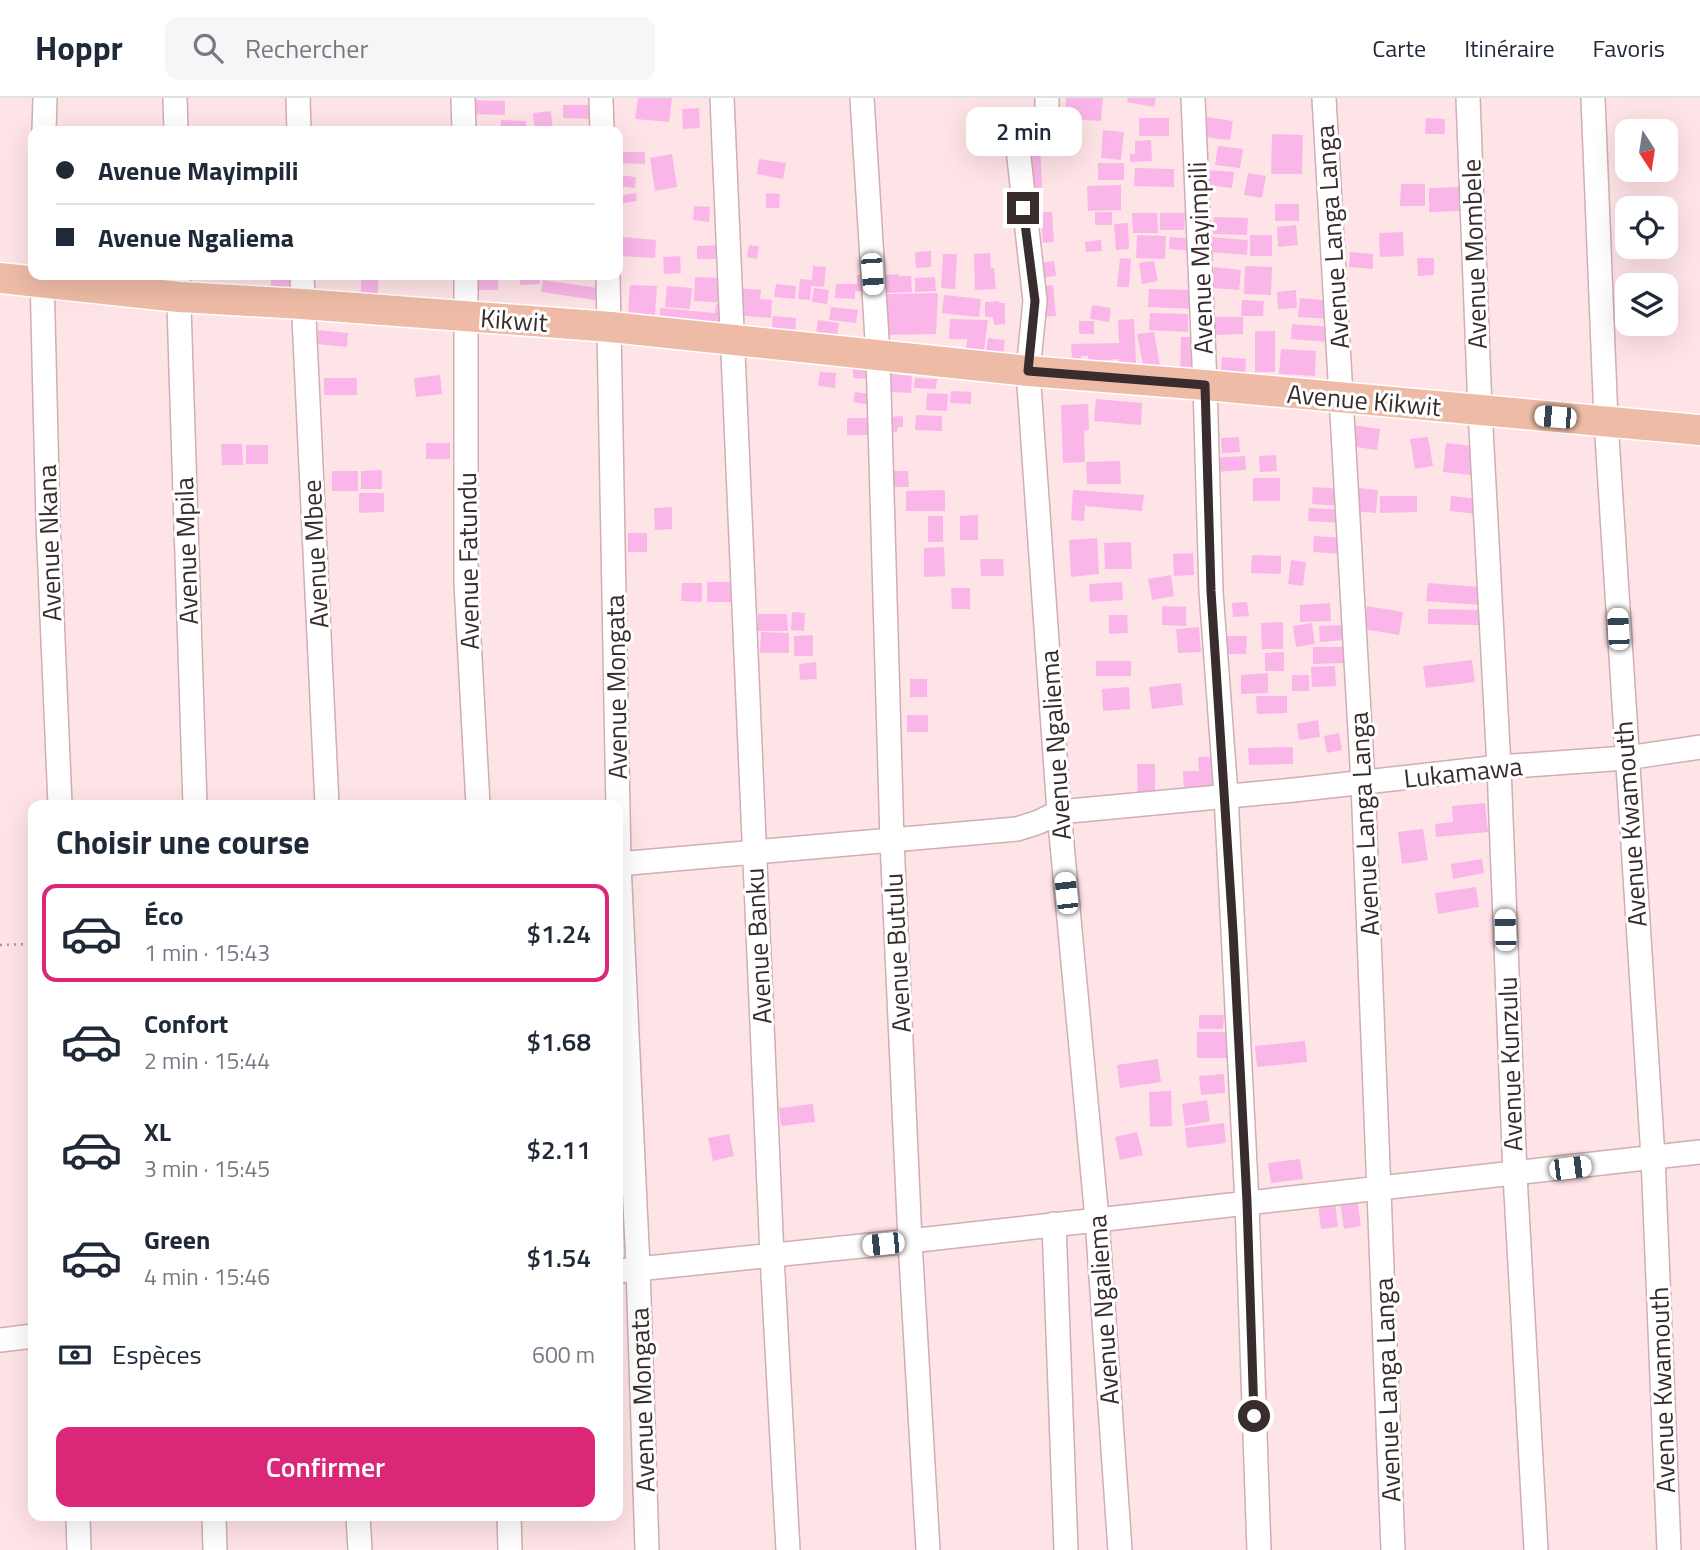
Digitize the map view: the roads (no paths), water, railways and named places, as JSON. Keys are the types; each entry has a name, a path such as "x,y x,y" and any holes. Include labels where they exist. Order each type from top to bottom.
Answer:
{"main road":[{"name":"Kikwit","path":"0,278 28,278"},
{"name":"Kikwit","path":"76,280 302,289 467,317 611,327 1028,371"},
{"name":"Avenue Kikwit","path":"1028,371 1700,430"}],"street":[{"path":"44,126 45,98"},
{"path":"175,98 176,126"},
{"path":"298,98 299,126"},
{"path":"463,98 464,126"},
{"path":"601,98 602,126"},
{"name":"Avenue Banku","path":"722,98 772,1256 788,1550"},
{"name":"Avenue Butulu","path":"862,98 878,355 892,841 910,1241 928,1550"},
{"path":"1047,98 1047,127"},
{"name":"Avenue Mayimpili","path":"1193,98 1211,591 1226,795 1247,1202 1259,1550"},
{"name":"Avenue Langa Langa","path":"1324,98 1363,783 1393,1550"},
{"name":"Avenue Mombele","path":"1468,98 1480,410"},
{"name":"Avenue Kwamouth","path":"1593,98 1606,421 1653,1157 1669,1550"},
{"name":"Avenue Ngaliema","path":"1018,149 1035,301 1028,371 1059,812 1097,1219 1120,1550"},
{"name":"Avenue Nkana","path":"42,280 48,522 60,800"},
{"name":"Avenue Fatundu","path":"466,280 466,583 478,800"},
{"name":"Avenue Mongata","path":"608,280 617,800"},
{"name":"Avenue Mpila","path":"178,286 195,800"},
{"name":"Avenue Mbee","path":"302,289 327,800"},
{"name":"Avenue Kunzulu","path":"1480,410 1499,767 1514,1175 1536,1550"},
{"name":"Lukamawa","path":"623,864 1017,829 1059,812 1499,767 1626,758 1700,747"},
{"name":"Avenue Mongata","path":"623,1066 628,1269 647,1550"},
{"path":"628,1269 910,1241 1700,1152"},
{"path":"1054,1224 1066,1550"},
{"path":"0,1340 28,1337"},
{"path":"78,1521 79,1550"},
{"path":"214,1521 215,1550"},
{"path":"358,1521 359,1550"},
{"path":"509,1521 510,1550"}]}
